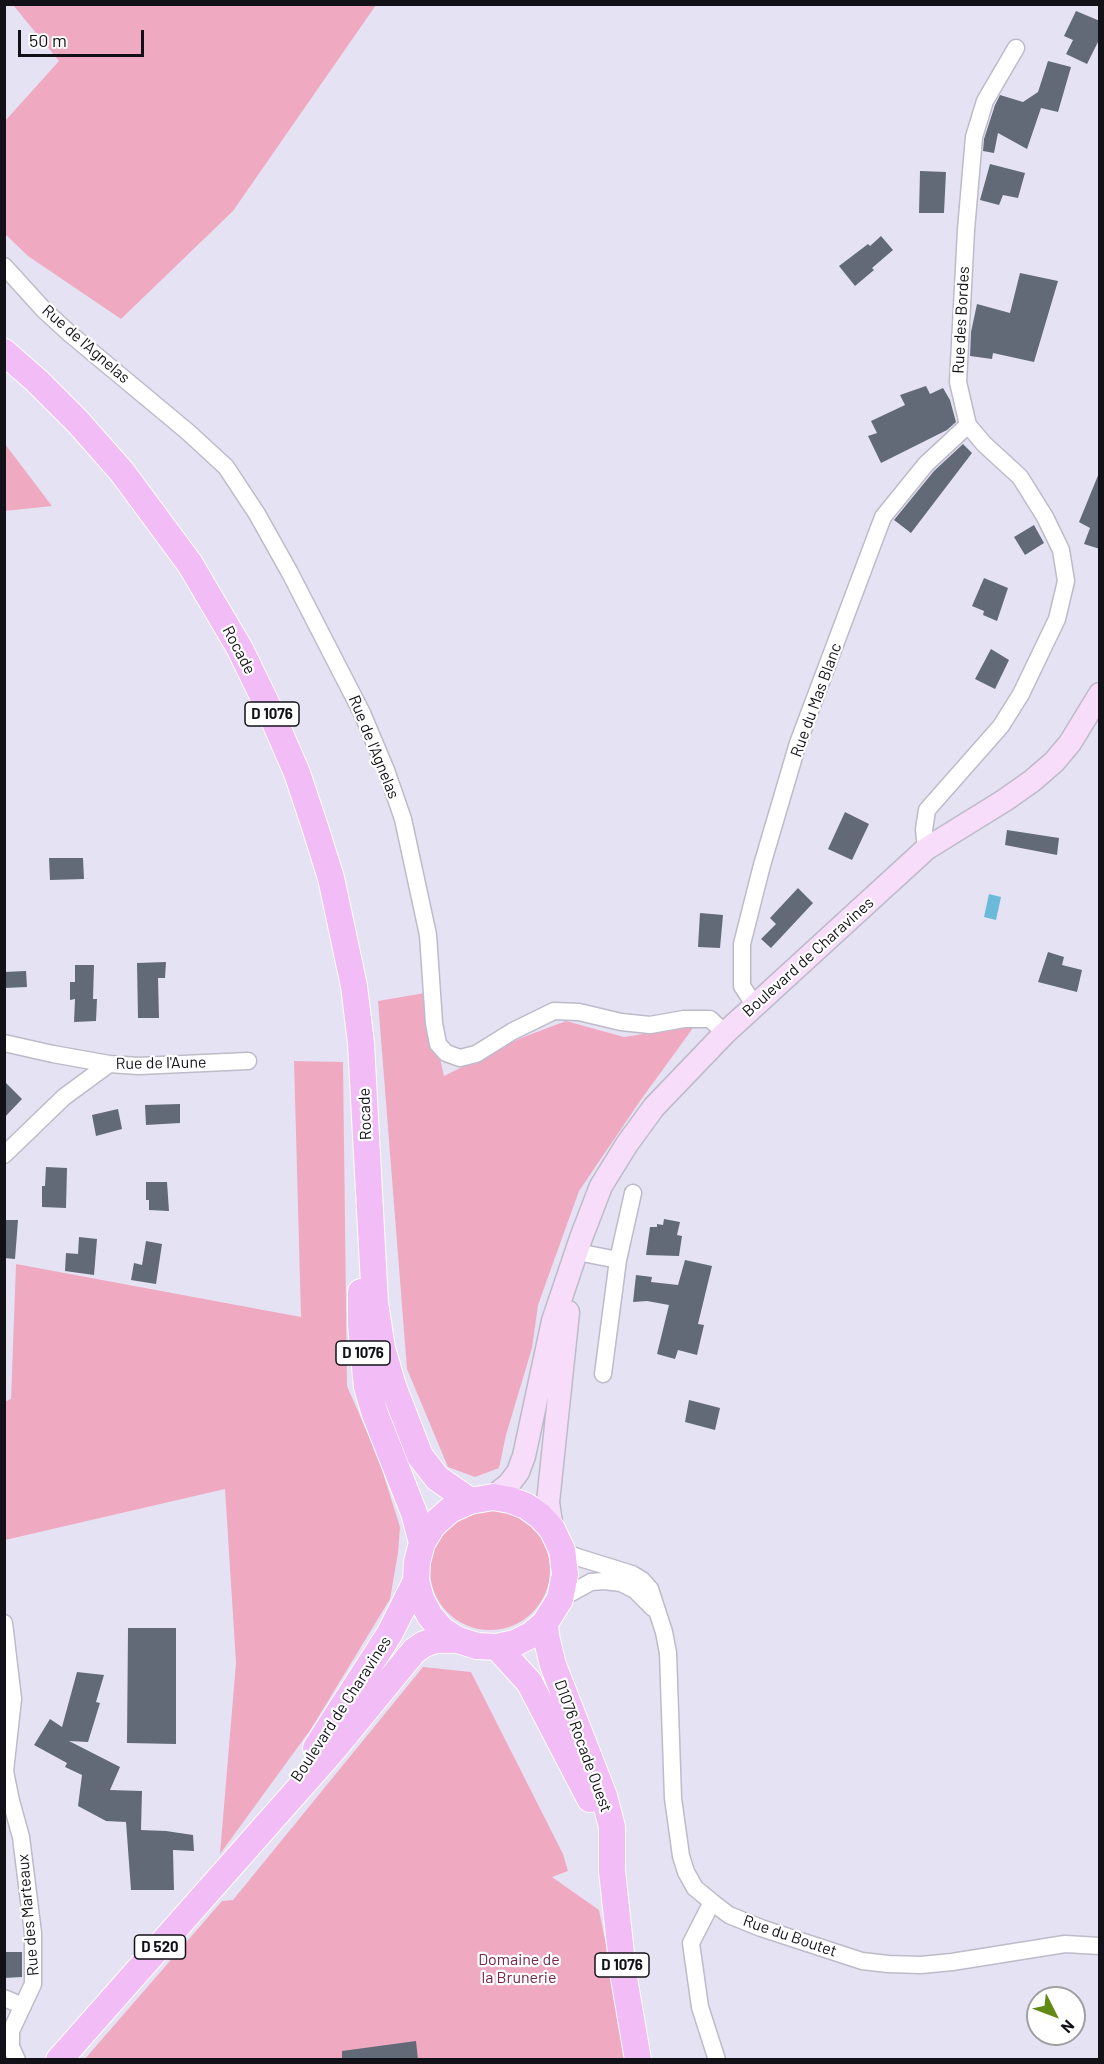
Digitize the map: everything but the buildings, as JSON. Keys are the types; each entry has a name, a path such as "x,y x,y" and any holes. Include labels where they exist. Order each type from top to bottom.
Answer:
{"main road":[{"name":"Rocade","path":"4,352 78,422 122,472 157,518 214,604 240,649 272,713 297,773 315,827 343,929 354,986 361,1044 375,1304 382,1348 411,1435 425,1463 437,1478 481,1499"},
{"name":"Boulevard de Charavines","path":"574,1261 548,1502 565,1575 560,1599 545,1623 531,1635 515,1643 497,1647 477,1646 458,1640 442,1630 430,1616 421,1599 416,1581 417,1562 422,1543 433,1525 450,1510 481,1499 509,1484 518,1472 524,1456 553,1321 574,1261 601,1186 627,1144 654,1107 725,1033 926,849 1032,781 1054,762 1070,743 1100,694"},
{"name":"Rocade","path":"366,1154 361,1269 363,1360 375,1414 414,1513 422,1543"},
{"path":"481,1499 510,1500 526,1506 540,1516 557,1539"},
{"name":"Boulevard de Charavines","path":"260,1833 390,1633 416,1581"},
{"name":"D1076 Rocade Ouest","path":"545,1623 553,1665 604,1796 612,1827 612,1870 622,1972 638,2060"},
{"name":"Boulevard de Charavines","path":"59,2060 333,1750 414,1651 436,1640 458,1640"},
{"name":"D1076 Rocade Ouest","path":"497,1647 530,1682 560,1740 591,1801 612,1870"}],"street":[{"name":"Rue des Bordes","path":"926,849 924,831 927,810 1001,726 1021,694 1057,619 1066,582 1061,550 1045,518 1020,477 984,444 968,425 958,382 965,241 974,137 985,101 1016,48"},
{"name":"Rue de l'Agnelas","path":"4,266 44,310 69,333 180,424 226,467 290,573 362,713 386,770 403,819 428,935 434,1023 438,1044 446,1053 460,1058 476,1054 513,1031 555,1011 579,1012 621,1022 650,1025 684,1019 710,1019 725,1033"},
{"name":"Rue du Mas Blanc","path":"755,1006 742,986 742,944 762,865 798,743 883,517 926,464 968,425"},
{"name":"Rue de l'Aune","path":"4,1043 109,1064 139,1066 248,1061"},
{"path":"4,1155 64,1097 109,1064"},
{"path":"603,1374 618,1260 633,1193"},
{"path":"574,1261 618,1260"},
{"name":"Rue du Boutet","path":"557,1539 592,1562 632,1574 650,1589 659,1614 668,1653 677,1839 686,1872 695,1888 729,1915 761,1928 862,1961 888,1964 921,1965 952,1962 1065,1944 1100,1946"},
{"path":"560,1599 591,1582 621,1583 635,1590 659,1614"},
{"name":"Rue des Marteaux","path":"4,1623 12,1699 9,1743 4,1771 21,1837 33,1933 33,1984 11,2031 11,2047 17,2060"},
{"path":"712,1902 691,1943 700,2007 717,2060"},
{"path":"4,1998 23,2006"}],"green space":[{"path":"13,5 376,5 233,211 121,319 28,256 5,234 5,121 59,61"},
{"path":"5,444 52,506 5,511"},
{"path":"425,993 444,1076 521,1038 566,1021 624,1037 693,1028 579,1191 538,1305 532,1348 506,1435 499,1468 475,1477 448,1467 407,1369 378,1001"},
{"path":"294,1061 343,1062 347,1386 378,1457 400,1527 398,1553 390,1599 311,1729 220,1854 236,1663 225,1489 5,1540 4,1402 11,1399 16,1264 301,1317"},
{"path":"490,1510 513,1514 533,1527 546,1547 550,1570 546,1593 533,1613 513,1626 490,1630 467,1626 447,1613 434,1593 430,1570 434,1547 447,1527 467,1514"},
{"name":"Domaine de la Brunerie","path":"423,1667 471,1672 563,1854 568,1871 552,1877 599,1910 629,2059 84,2060 222,1901 233,1900"}],"water":[{"path":"989,894 1001,897 996,920 984,917"}]}
